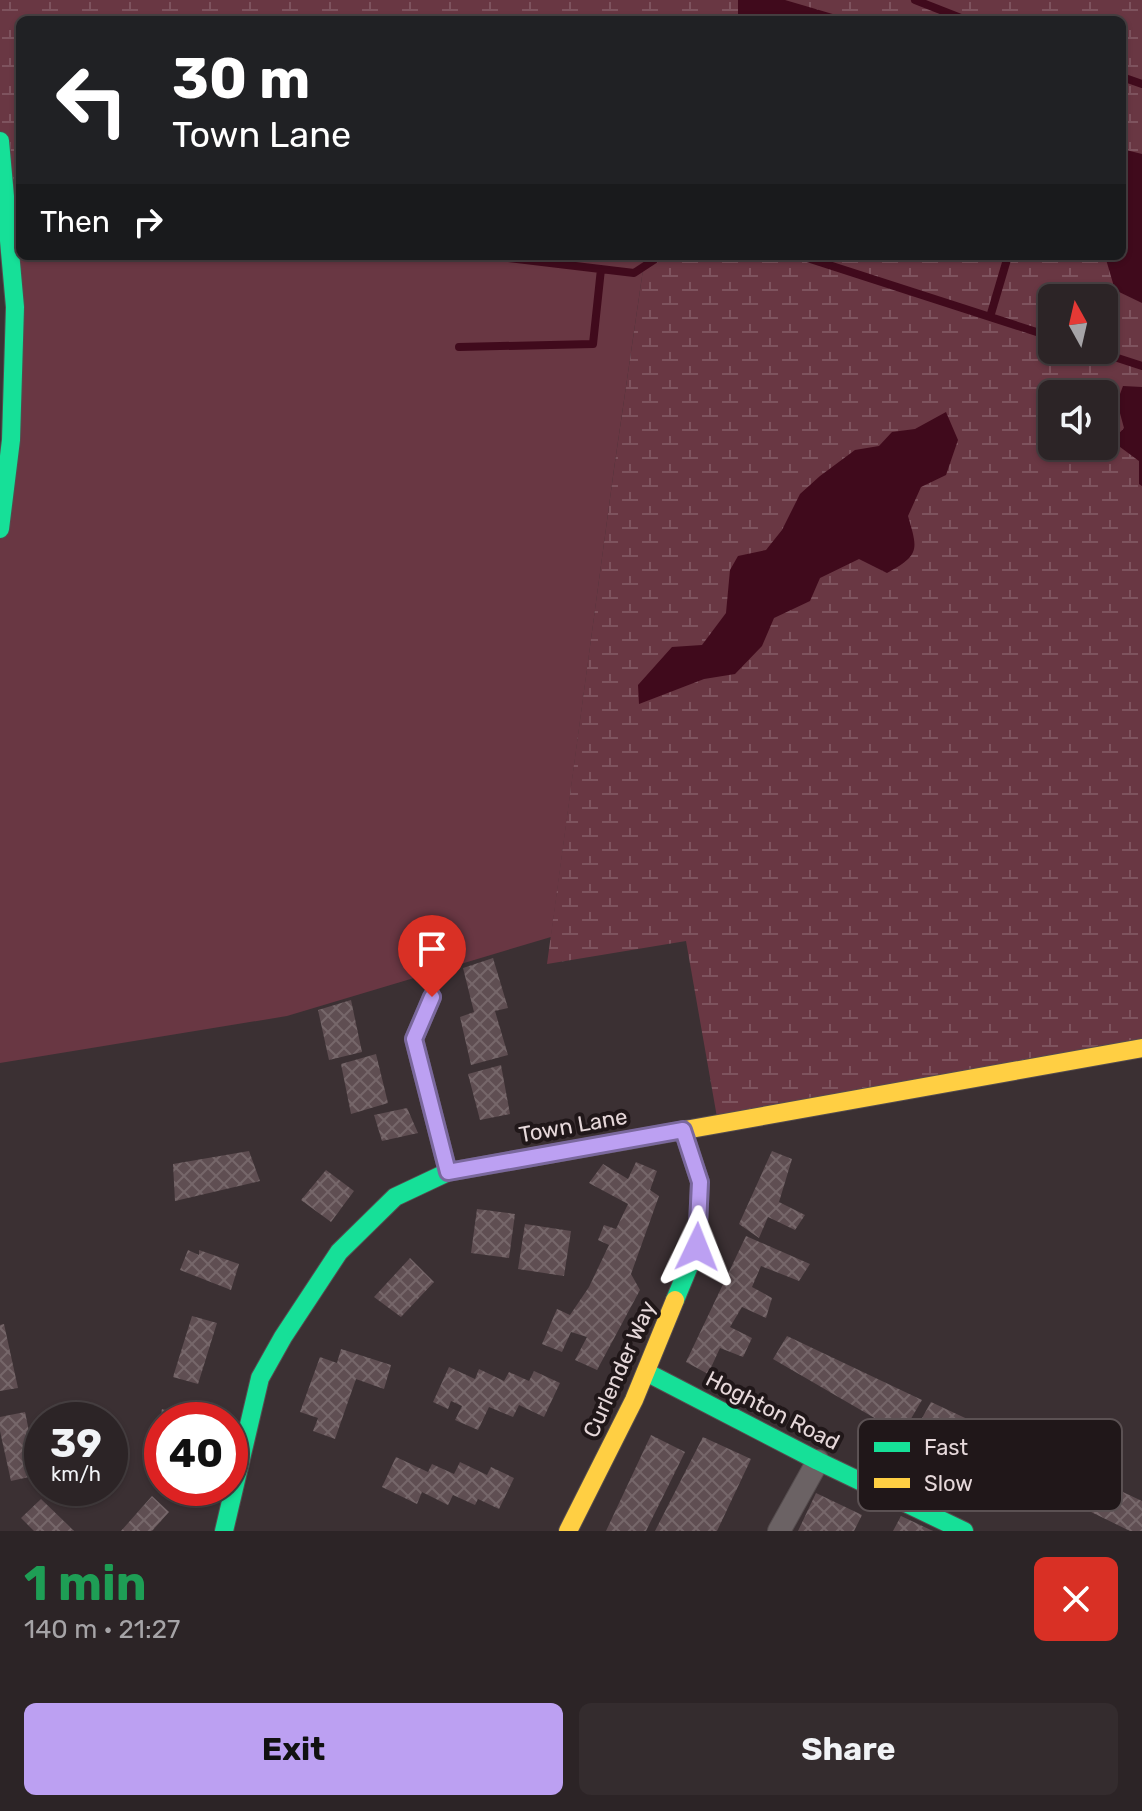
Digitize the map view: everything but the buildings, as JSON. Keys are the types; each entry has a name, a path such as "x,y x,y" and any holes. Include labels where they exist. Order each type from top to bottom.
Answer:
{"street":[{"path":"0,141 15,307 11,440 0,529"},
{"path":"432,997 414,1039 448,1172"},
{"name":"Town Lane","path":"224,1531 260,1378 339,1252 395,1197 448,1172 1142,1048"},
{"name":"Curlender Way","path":"568,1531 646,1372 697,1247 700,1182 683,1130"},
{"name":"Hoghton Road","path":"646,1372 858,1480"},
{"path":"779,1531 818,1461"},
{"name":"Hoghton Road","path":"922,1511 964,1531"}],"green space":[{"path":"0,0 1142,0 1142,1046 718,1123 686,941 547,964 644,260 1126,260 1126,16 16,16 16,188 0,141"},
{"path":"20,260 644,260 551,937 287,1016 0,1063 0,529"}],"shaded area":[{"path":"738,0 785,0 839,16 738,16"},
{"path":"1126,150 1142,154 1142,303 1118,291 1118,284 1113,284 1106,260 1126,260"},
{"path":"1123,386 1142,387 1142,486 1139,484 1139,461 1118,445 1118,434 1124,428 1118,399"},
{"path":"946,412 958,440 946,475 921,487 908,516 914,550 906,561 887,573 859,559 820,578 810,601 774,618 762,646 735,674 704,679 639,704 638,685 672,647 702,645 726,613 730,570 738,556 766,550 782,530 800,494 855,450 879,446 892,432 915,429"}],"waterway":[{"path":"915,0 956,16"},
{"path":"1126,78 1142,84"},
{"path":"525,260 634,273 654,260"},
{"path":"813,260 1038,332"},
{"path":"990,317 1007,260"},
{"path":"459,347 593,344 601,269"},
{"path":"1118,358 1142,366"}],"traffic: fast":[{"path":"0,141 15,307 11,440 0,529"},
{"path":"432,997 414,1039 448,1172"},
{"path":"675,1300 697,1247 700,1182 683,1130"},
{"path":"224,1531 260,1378 339,1252 395,1197 448,1172 629,1140"},
{"path":"646,1372 858,1480"},
{"path":"922,1511 964,1531"}],"traffic: slow":[{"path":"629,1140 1142,1048"},
{"path":"568,1531 634,1400 675,1300"}],"route":[{"path":"432,997 414,1039 448,1172 683,1130 700,1182 697,1247"}]}
